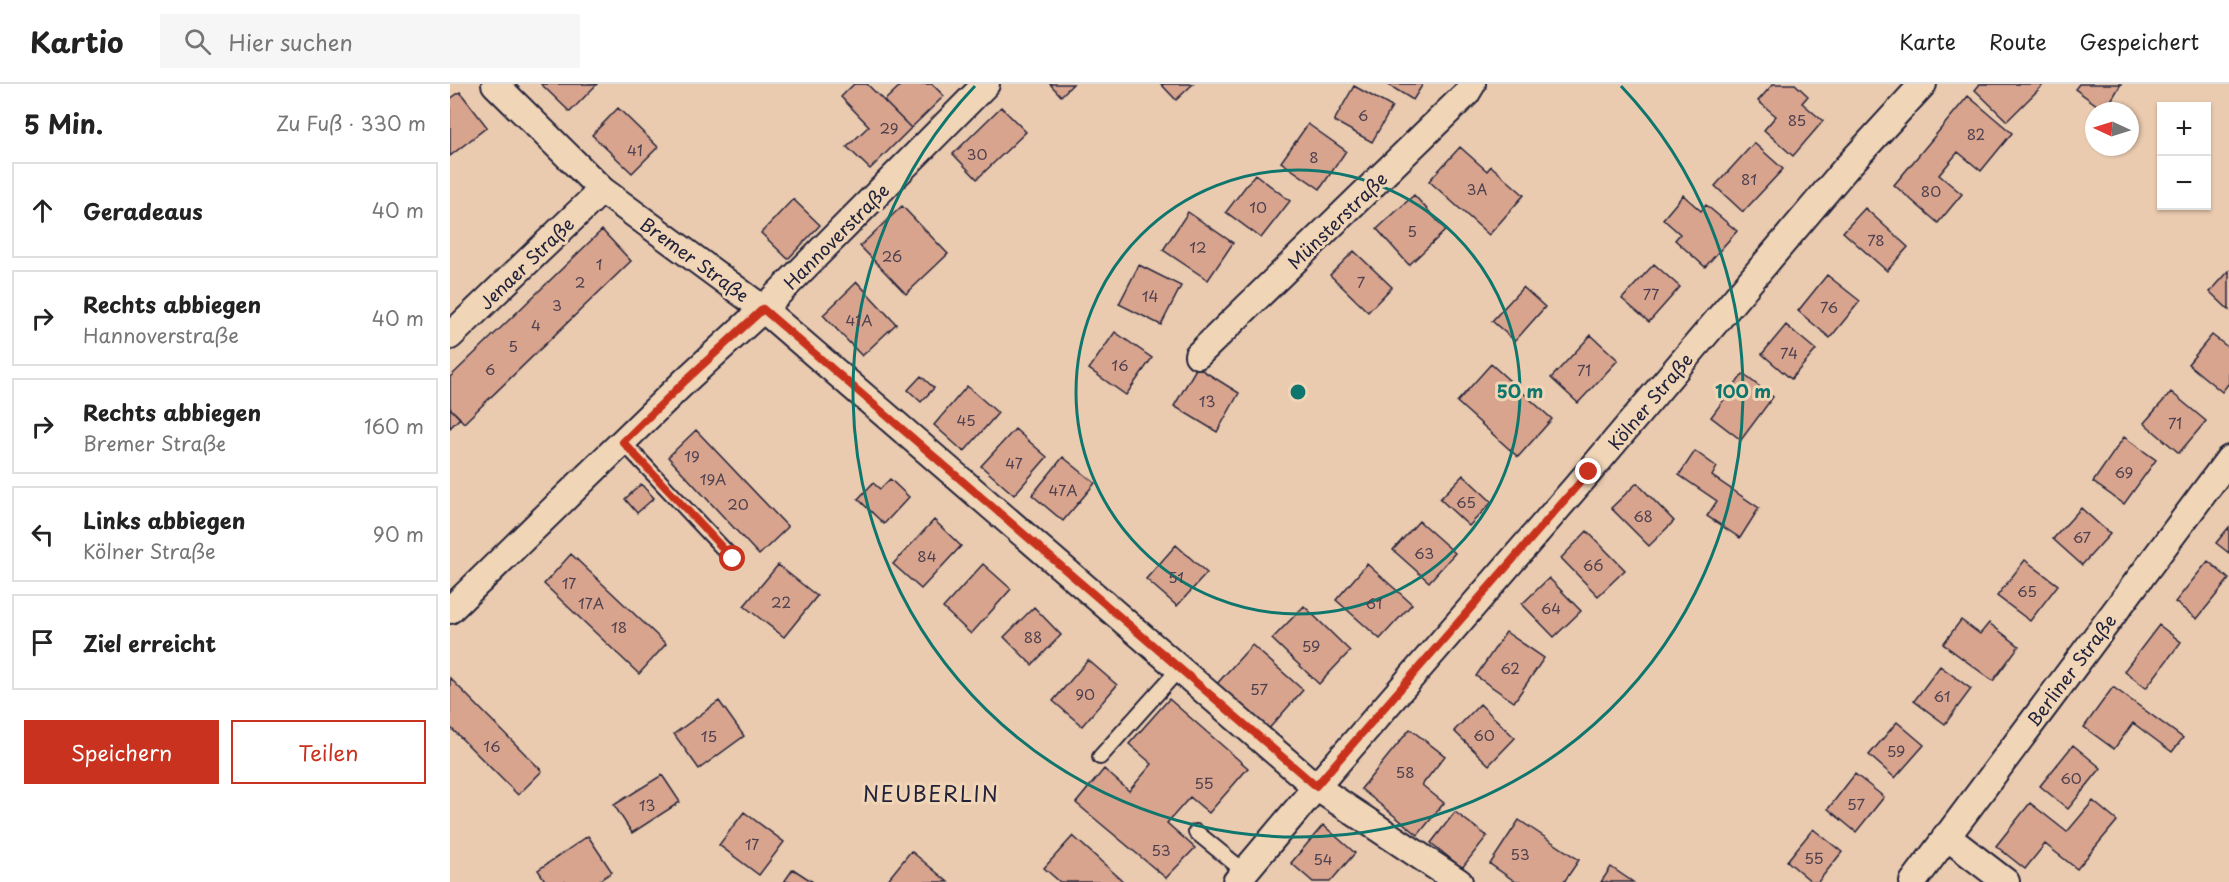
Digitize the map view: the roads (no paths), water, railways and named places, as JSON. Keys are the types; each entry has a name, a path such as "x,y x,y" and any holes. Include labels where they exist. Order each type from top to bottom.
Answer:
{"street":[{"name":"Bremer Straße","path":"495,84 602,190 763,309 1316,786 1459,882"},
{"name":"Hannoverstraße","path":"450,610 686,380 763,309 986,84"},
{"name":"Münsterstraße","path":"1198,355 1466,94 1472,84"},
{"name":"Kölner Straße","path":"1240,877 1918,86"},
{"name":"Jenaer Straße","path":"450,336 602,190"},
{"name":"Berliner Straße","path":"1912,882 2229,459"},
{"path":"1946,836 2006,882"}],"lane":[{"path":"623,442 733,559"},
{"path":"1100,758 1179,669"},
{"path":"1196,832 1240,877"}],"district":[{"name":"NEUBERLIN","path":"931,793"}]}
